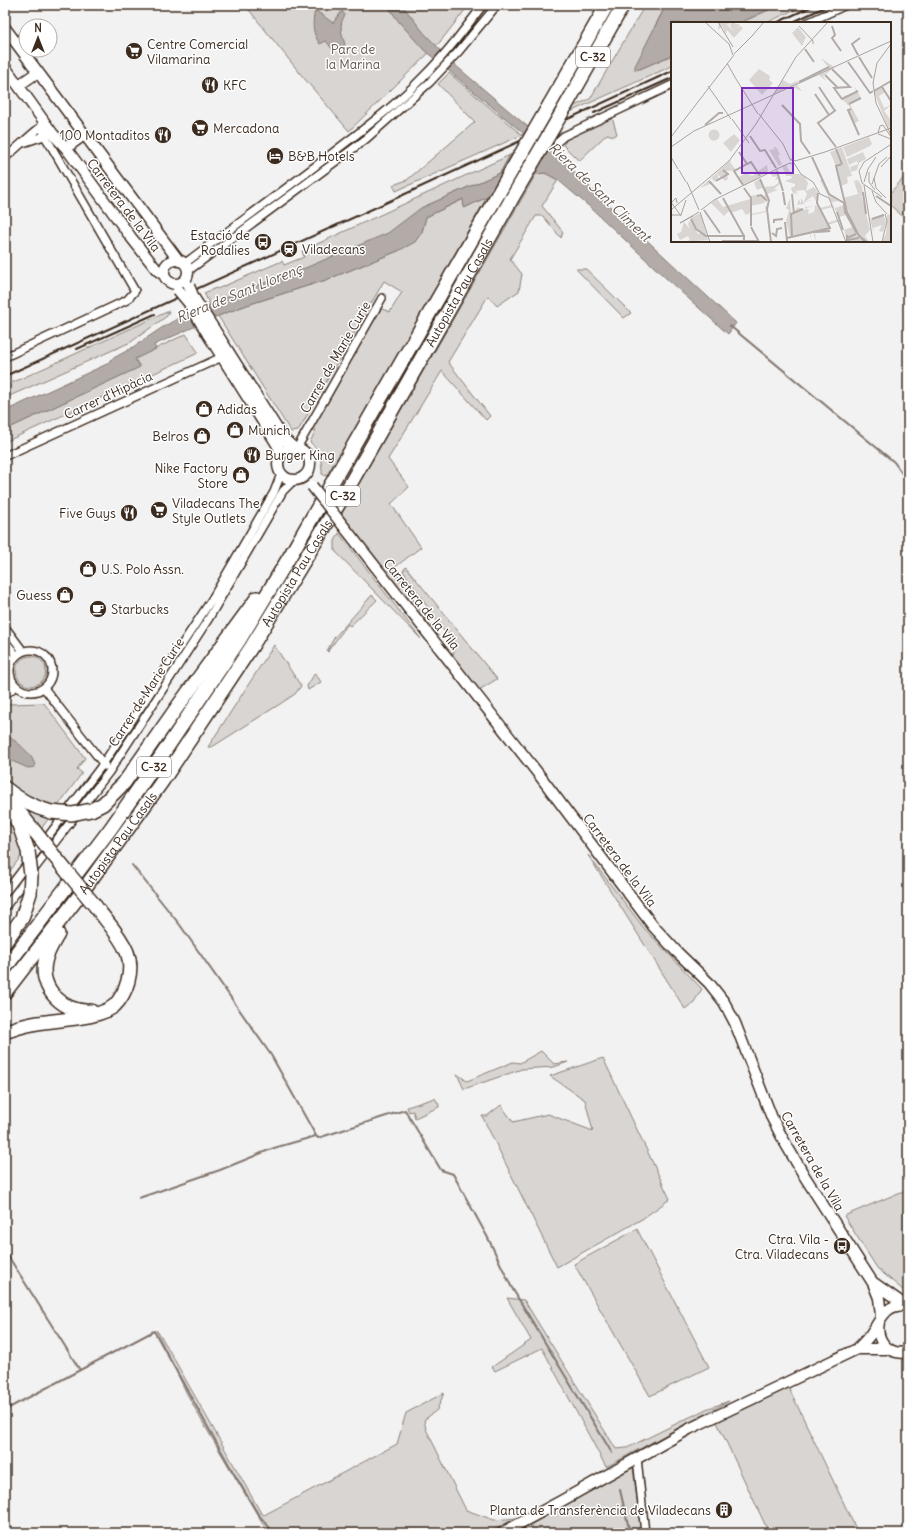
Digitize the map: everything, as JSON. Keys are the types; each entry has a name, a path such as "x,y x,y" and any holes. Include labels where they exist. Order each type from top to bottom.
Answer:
{"highway":[{"name":"Autopista Pau Casals","path":"5,968 79,871 160,758 240,639 290,556 607,5"},
{"name":"Autopista Pau Casals","path":"5,992 76,900 161,783 289,588 344,495 623,5"},
{"path":"5,788 34,807 51,812 72,814 90,810 103,804 124,783 245,612 290,556"},
{"path":"5,794 111,926 128,954 130,968 128,982 120,998 109,1009 95,1014 36,1022 15,1027 5,1032"},
{"path":"5,801 19,825 28,852 31,875 30,893 22,918 5,942"},
{"path":"76,900 47,954 44,969 47,985 57,1000 71,1008 79,1010 85,1011 100,1009 120,998"}],"main road":[{"name":"Carretera de la Vila","path":"5,28 185,272 194,298 222,357 275,441 279,448 280,456"},
{"name":"Carretera de la Vila","path":"5,67 19,86 48,135 66,148 130,236 157,270 164,275"},
{"path":"19,86 38,72"},
{"path":"66,148 84,135"},
{"path":"172,261 185,272 179,284 175,287 164,275 164,270 172,261"},
{"name":"Carretera de la Vila","path":"175,287 210,331 283,438 295,448"},
{"path":"295,448 304,452 309,458 309,470 304,477 293,481 284,478 277,464 284,451 295,448"},
{"name":"Carretera de la Vila","path":"304,477 535,769 653,926 709,983 724,1002 735,1023 764,1100 782,1136 805,1177 874,1283"},
{"path":"874,1283 906,1306"},
{"path":"874,1283 880,1302 879,1336 883,1344 889,1349"},
{"path":"502,1533 689,1429 857,1349 868,1338 880,1319 892,1307 906,1306"},
{"path":"857,1349 889,1349 906,1353"}],"street":[{"path":"185,272 374,121 423,78 452,45 483,5"},
{"path":"185,272 366,139 429,83 459,51 497,5"},
{"path":"809,22 846,5"},
{"path":"556,142 564,136 671,85"},
{"path":"5,158 21,144 41,121"},
{"path":"5,357 127,300 136,291 51,146 48,135 21,144"},
{"name":"Carrer de Marie Curie","path":"295,448 382,298"},
{"name":"Carrer d'Hipàcia","path":"5,456 222,357"},
{"name":"Carrer de Marie Curie","path":"5,893 103,764 212,599 274,492 281,474"},
{"name":"Carrer de Marie Curie","path":"5,907 109,772 209,618 283,491 293,481"},
{"path":"5,628 23,651"},
{"path":"5,641 16,655"},
{"path":"35,650 41,652 50,661 52,675 44,688 33,692 27,692 14,684 10,675 10,668 16,655 23,651 35,650"},
{"path":"5,688 14,684"},
{"path":"5,695 14,684"},
{"path":"44,688 109,772"},
{"path":"637,1458 645,1533"}],"green space":[{"name":"Parc de la Marina","path":"245,5 469,5 440,42 349,131"},
{"path":"645,5 666,5 655,26 640,69 671,55 671,66 572,111 574,106 590,99"},
{"path":"779,5 805,5 768,22 742,22"},
{"path":"449,73 522,135 396,191 393,185 407,180 475,122 438,84"},
{"path":"612,117 617,134 614,136 607,134 579,161 563,145 568,138"},
{"path":"510,155 500,173 421,208 396,234 335,260 252,287 210,305 204,293 216,288 217,289 282,261 284,265 304,257 302,251"},
{"path":"545,173 558,180 542,206 563,232 561,238 543,216 536,216 510,259 522,274 519,291 497,306 488,296 448,362 490,416 486,420 442,371 388,459 409,487 391,504 421,547 394,568 438,639 341,515 536,174"},
{"path":"908,173 908,221 891,206 891,192"},
{"path":"487,197 356,428 326,476 322,474 320,456 310,442 316,430 313,428 377,312 382,309 390,312 402,292 384,281 298,431 291,432 218,316 247,305 326,280 398,251 422,232 426,217 464,199 464,208"},
{"path":"576,269 586,269 631,313 624,318"},
{"path":"169,311 167,316 131,342 5,398 5,386"},
{"path":"186,334 198,352 196,354 5,442 5,430 137,368 132,360"},
{"path":"339,533 421,639 335,551 335,541"},
{"path":"406,567 497,679 479,690 452,658 455,649 453,639 443,630 403,571"},
{"path":"372,595 377,600 350,626 348,624 328,651 329,652 327,651 334,638"},
{"path":"274,645 301,686 295,694 280,704 212,747 208,747"},
{"path":"31,656 42,660 46,671 42,682 31,686 20,682 16,671 20,660"},
{"path":"315,673 321,682 308,690 307,686"},
{"path":"44,703 85,758 77,769 82,773 5,878 5,705"},
{"path":"588,855 644,928 702,989 694,1002 685,1009"},
{"path":"541,1051 554,1064 568,1062 554,1067 522,1069 464,1089 457,1074 467,1081 513,1062 520,1063"},
{"path":"603,1058 670,1199 642,1219 557,1267 482,1116 487,1116 501,1105 513,1122 548,1114 593,1131 585,1100 550,1076"},
{"path":"435,1098 439,1107 415,1118 413,1111 409,1112 407,1107"},
{"path":"908,1189 908,1292 904,1291 877,1268 844,1216"},
{"path":"637,1229 709,1367 650,1396 574,1264"},
{"path":"507,1298 524,1300 616,1449 627,1448 706,1409 729,1401 606,1467 542,1348 495,1371 492,1367 531,1340"},
{"path":"156,1330 161,1336 261,1513 264,1515 397,1444 406,1413 444,1393 437,1410 424,1420 426,1429 466,1510 494,1520 517,1518 485,1533 268,1533 187,1394"},
{"path":"788,1386 858,1533 769,1533 716,1420"},
{"path":"633,1467 641,1533 516,1533"}],"water":[{"name":"Riera de Sant Llorenç","path":"387,5 402,5 424,33 455,65 528,127 597,194 736,323 728,334 591,208 558,180 545,173 536,174 464,208 463,199 426,217 422,232 415,242 398,251 326,280 247,305 218,316 154,345 156,349 135,359 140,367 5,430 5,411 109,363 110,360 177,319 252,287 284,277 388,233 421,208 500,173 510,155 522,146 523,133 424,50 399,22"},
{"path":"666,5 779,5 742,22 671,22 671,55 640,69 635,70 635,66"},
{"path":"315,10 333,23 342,11 345,15 341,26 345,45 334,51 326,41 320,44 315,36 313,28"},
{"path":"5,735 24,748 32,758 35,767 28,768 5,758"}],"waterway":[{"name":"Riera de Sant Climent","path":"730,326 894,462 908,482"},
{"path":"132,865 180,925 271,1055 318,1138 405,1110 441,1170 453,1174 488,1238 512,1288 612,1453"},
{"path":"139,1198 220,1170 274,1148 316,1136"},
{"path":"5,1251 80,1370 5,1410"},
{"path":"80,1370 154,1331 233,1472 258,1514 274,1533"},
{"path":"620,1490 630,1533"}],"railway":[{"path":"778,22 815,5"},
{"path":"793,22 829,5"},
{"path":"5,376 671,71"},
{"path":"594,113 671,78"},
{"path":"77,349 155,314"}],"place":[{"name":"Centre Comercial Vilamarina","path":"134,51"},
{"name":"KFC","path":"210,85"},
{"name":"Mercadona","path":"200,128"},
{"name":"100 Montaditos","path":"163,135"},
{"name":"B&B Hotels","path":"275,156"},
{"name":"Estació de Rodalies","path":"263,242"},
{"name":"Viladecans","path":"289,249"},
{"name":"Adidas","path":"204,409"},
{"name":"Munich","path":"235,430"},
{"name":"Belros","path":"202,436"},
{"name":"Burger King","path":"252,455"},
{"name":"Nike Factory Store","path":"241,475"},
{"name":"Viladecans The Style Outlets","path":"159,510"},
{"name":"Five Guys","path":"129,513"},
{"name":"U.S. Polo Assn.","path":"88,569"},
{"name":"Guess","path":"65,595"},
{"name":"Starbucks","path":"98,609"},
{"name":"Ctra. Vila - Ctra. Viladecans","path":"842,1246"},
{"name":"Planta de Transferència de Viladecans","path":"724,1510"}]}
